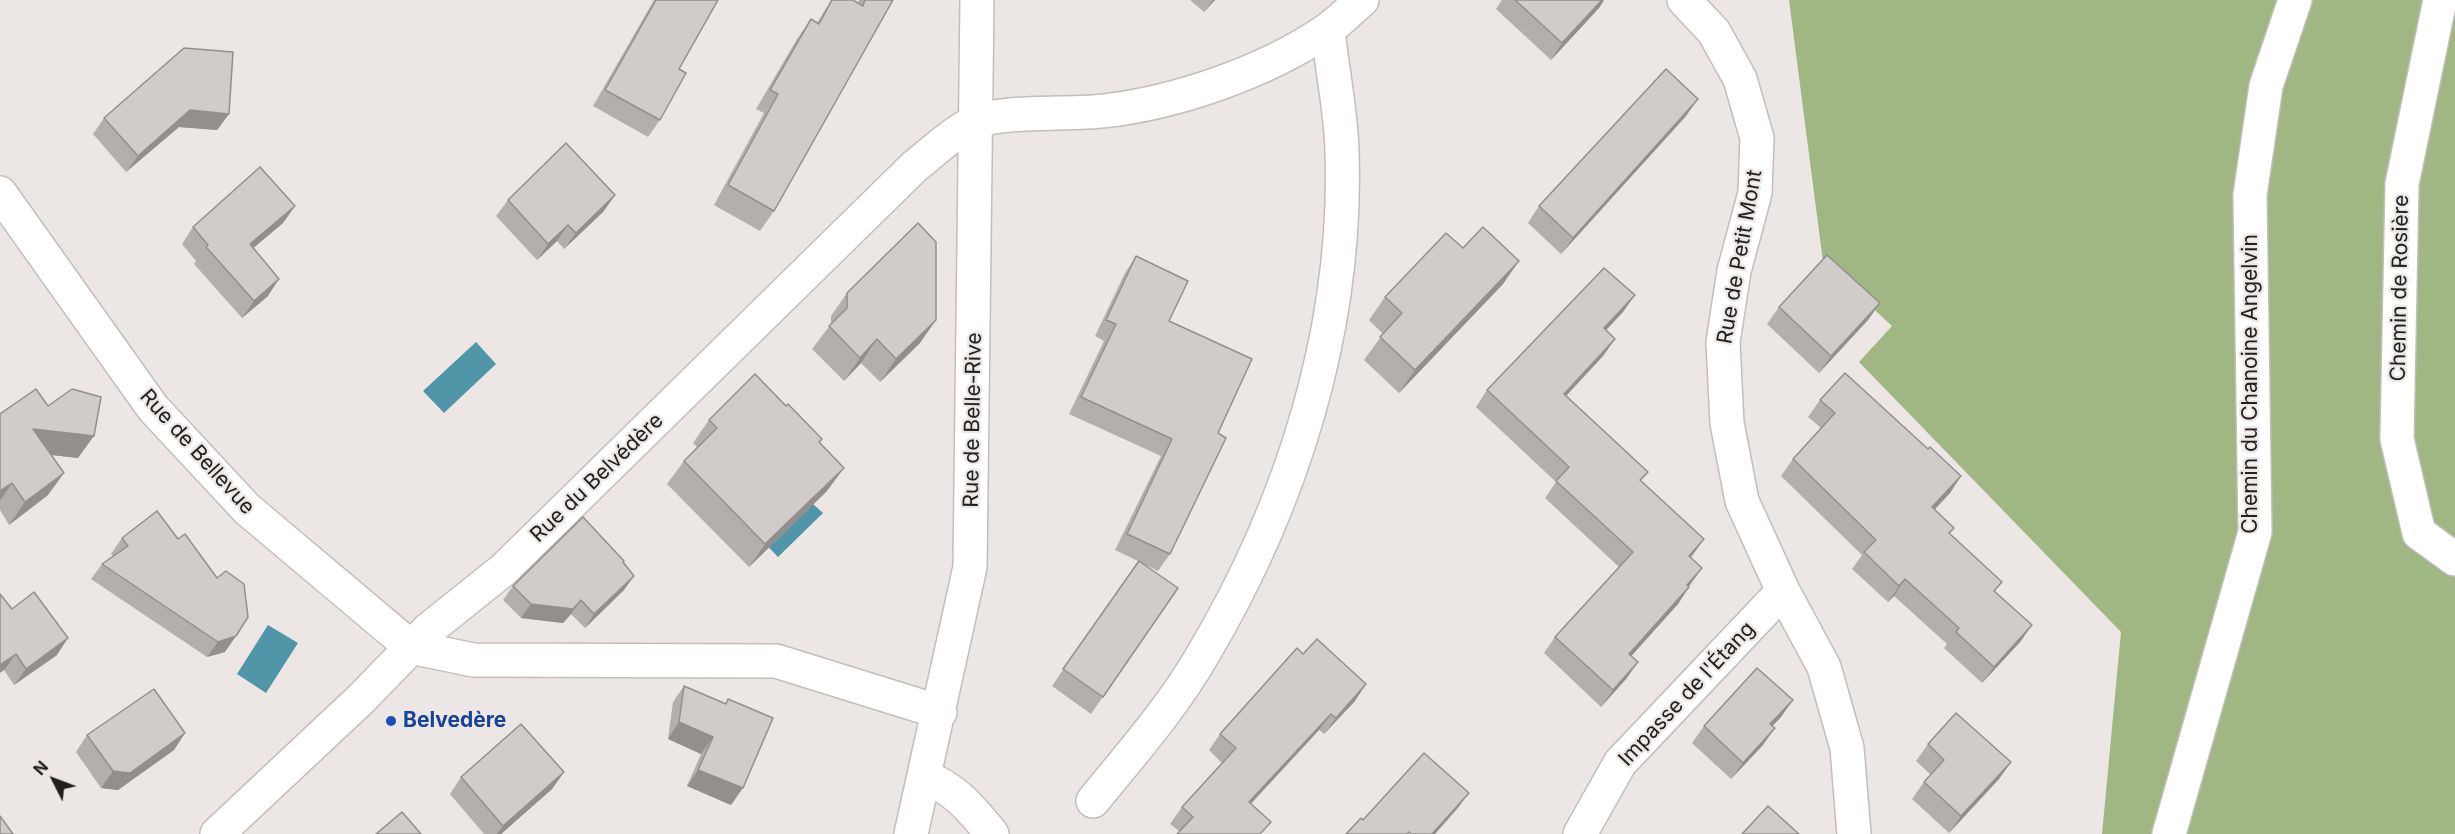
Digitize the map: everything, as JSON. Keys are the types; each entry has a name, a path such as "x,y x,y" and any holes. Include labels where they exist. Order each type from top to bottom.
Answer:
{"street":[{"name":"Rue de Belle-Rive","path":"910,834 940,712 970,567 977,0"},
{"path":"977,121 1104,111 1176,96 1255,70 1328,30 1362,0"},
{"name":"Rue de Petit Mont","path":"1684,0 1714,32 1735,69 1757,138 1755,193 1734,271 1723,342 1727,423 1742,501 1783,591 1824,667 1847,748 1854,834"},
{"name":"Chemin du Chanoine Angelvin","path":"2169,834 2255,532 2250,195 2266,86 2295,0"},
{"name":"Chemin de Rosière","path":"2440,0 2402,184 2397,439 2419,533 2455,559"},
{"path":"1093,801 1147,733 1202,657 1257,554 1297,454 1328,338 1340,247 1342,151 1328,30"},
{"name":"Rue du Belvédère","path":"217,834 361,699 411,647 504,570 914,167 977,121"},
{"name":"Rue de Bellevue","path":"0,193 153,408 248,509 411,647"},
{"name":"Impasse de l'Étang","path":"1580,834 1620,763 1783,591"},
{"path":"411,647 473,660 776,661 940,712"},
{"path":"924,777 941,783 971,808 992,834"}],"green space":[{"path":"1789,0 2455,0 2455,834 2102,834 2121,632 1859,362 1892,326 1823,262"}],"water":[{"path":"476,342 496,364 444,413 423,391"},
{"path":"813,504 823,513 778,557 756,534"},
{"path":"268,625 298,643 266,693 237,674"}],"building":[{"path":"656,0 718,0 679,69 686,73 660,120 605,90"},
{"path":"832,0 853,0 863,6 865,0 893,0 774,211 728,185 778,94 770,90 811,19 819,24"},
{"path":"1515,0 1602,0 1562,43"},
{"path":"184,48 233,52 229,114 190,110 138,156 104,118"},
{"path":"1666,69 1698,99 1573,238 1539,206"},
{"path":"566,143 615,195 576,233 568,225 548,244 508,200"},
{"path":"260,167 295,206 250,244 279,279 254,301 206,247 208,245 193,227"},
{"path":"918,223 936,242 936,320 896,359 877,339 860,358 829,326 847,308 847,293"},
{"path":"1483,227 1519,261 1415,370 1380,337 1402,313 1385,297 1446,233 1463,248"},
{"path":"1827,255 1880,303 1831,356 1779,307"},
{"path":"1136,256 1188,281 1169,321 1252,359 1218,433 1226,438 1170,554 1127,534 1172,439 1081,397 1116,324 1106,320"},
{"path":"1604,268 1635,295 1604,328 1615,339 1564,394 1648,472 1640,480 1704,539 1689,556 1702,568 1687,585 1689,587 1629,654 1638,662 1613,690 1555,637 1633,552 1556,481 1569,467 1487,390"},
{"path":"1845,373 1961,476 1932,507 1954,528 1949,533 2002,582 1994,591 2032,625 1994,667 1956,632 1959,628 1905,579 1899,586 1864,552 1876,540 1793,459 1835,413 1820,400"},
{"path":"755,374 822,439 819,442 844,468 765,544 684,461 717,428 709,420"},
{"path":"36,389 48,406 72,389 101,397 94,436 33,429 64,473 25,502 12,483 0,491 0,414"},
{"path":"157,511 178,539 185,534 217,578 226,571 244,584 248,617 236,636 218,642 102,564 128,546 122,538"},
{"path":"583,517 624,561 634,576 594,614 581,600 573,609 531,604 513,586"},
{"path":"1139,561 1178,588 1103,697 1063,669"},
{"path":"34,592 68,638 26,669 16,654 0,665 0,594 12,609"},
{"path":"1317,639 1366,684 1336,718 1331,714 1249,802 1271,822 1260,834 1177,834 1193,817 1182,807 1236,748 1220,734 1297,648 1303,654"},
{"path":"1757,668 1793,700 1770,724 1775,728 1743,763 1704,726"},
{"path":"684,686 726,704 728,699 773,718 743,788 698,770 713,737 679,722"},
{"path":"154,689 185,733 130,773 113,771 87,735"},
{"path":"1956,713 2011,762 1961,816 1924,782 1944,760 1928,744"},
{"path":"521,724 564,772 503,826 461,777"},
{"path":"1424,753 1469,793 1432,834 1411,834 1409,832 1407,834 1346,834 1361,818 1363,820"},
{"path":"1768,806 1799,834 1742,834"},
{"path":"402,812 421,834 376,834"},
{"path":"0,816 13,834 0,834"}],"place":[{"name":"Belvedère","path":"391,721"}]}
